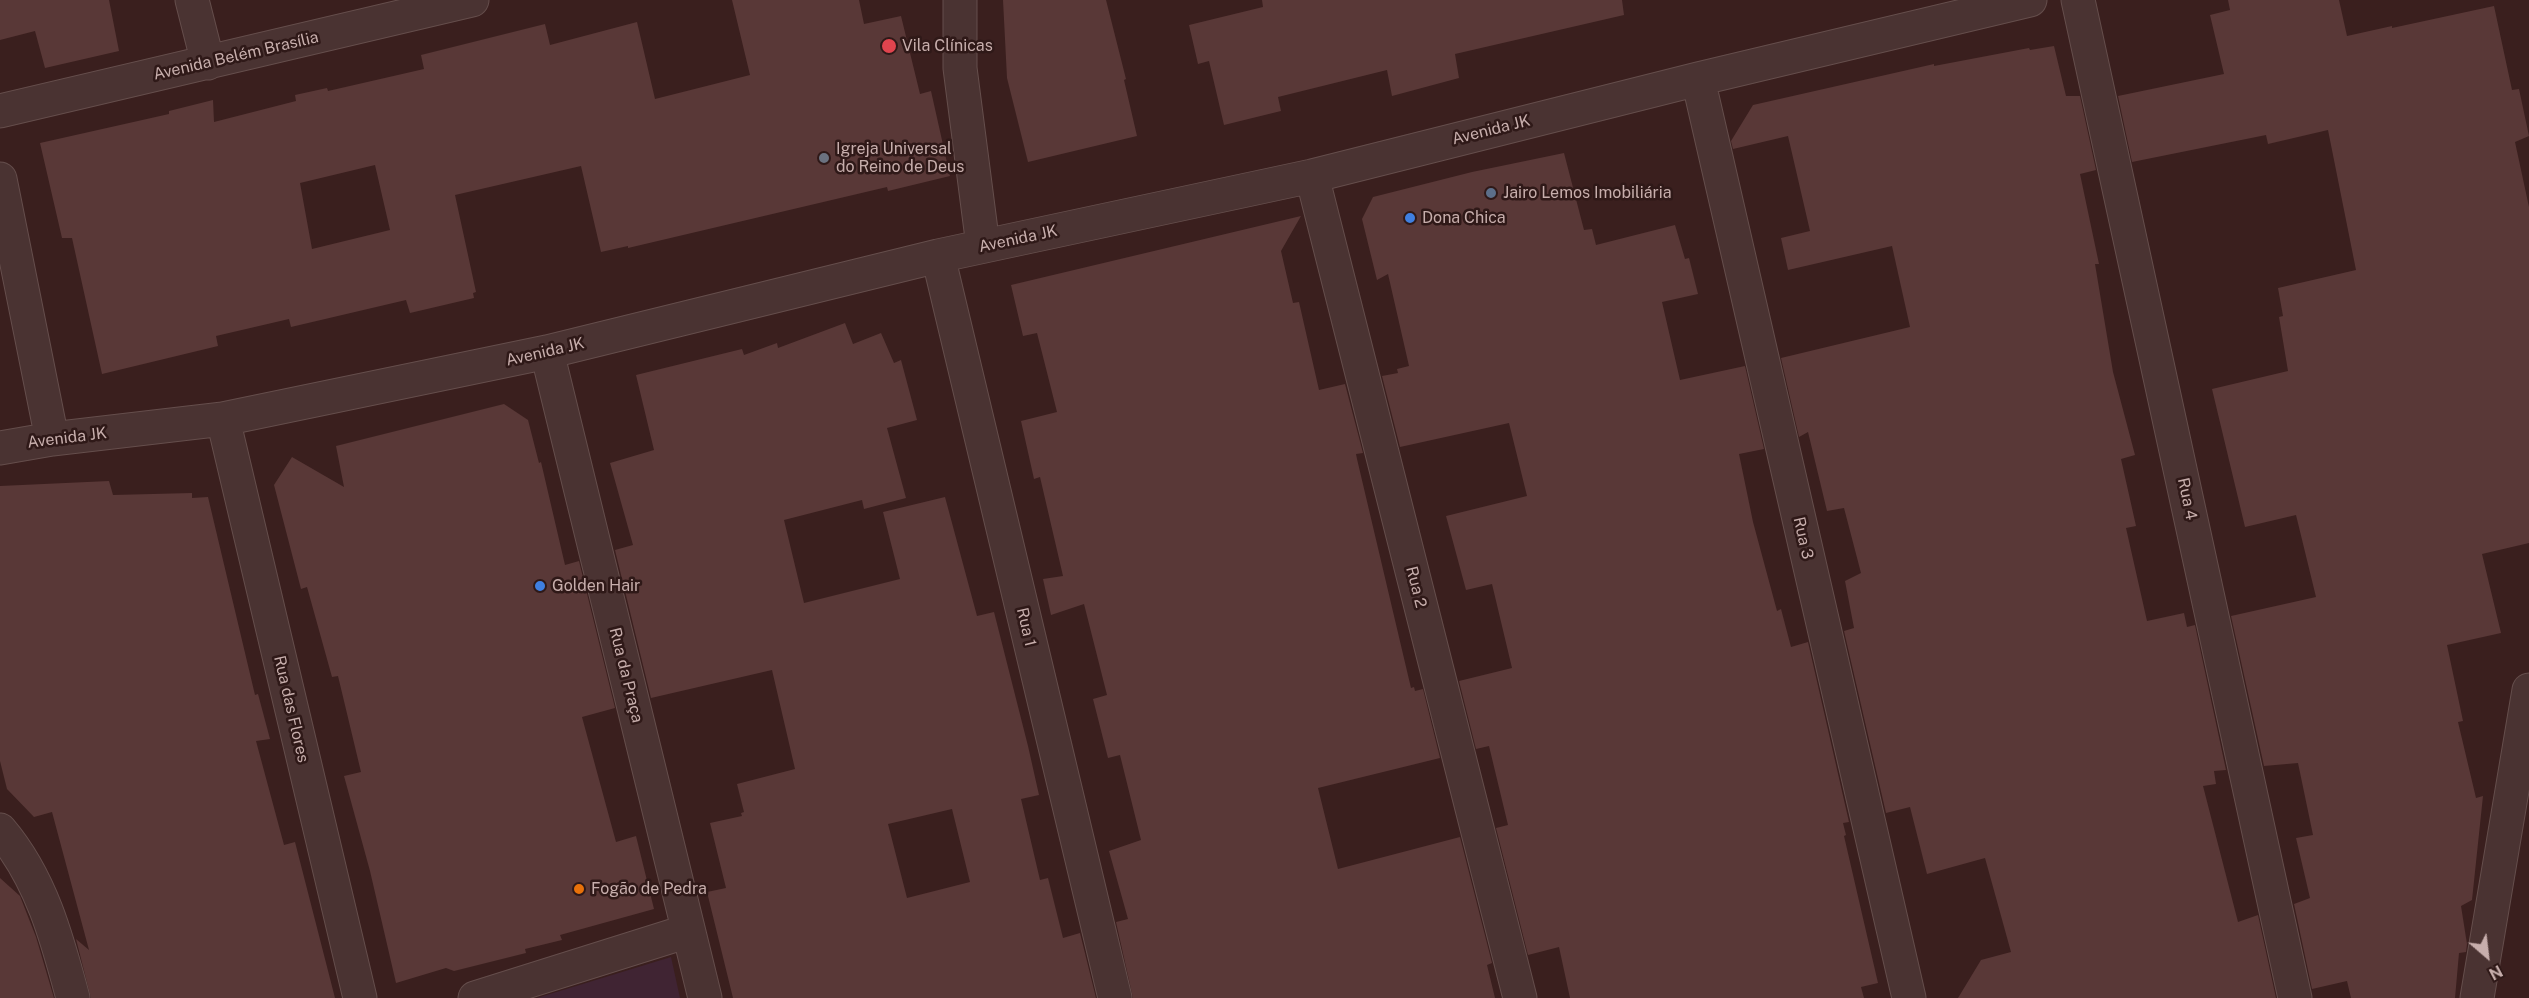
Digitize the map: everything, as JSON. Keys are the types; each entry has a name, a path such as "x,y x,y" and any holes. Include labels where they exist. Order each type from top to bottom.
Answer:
{"street":[{"path":"192,0 208,63"},
{"name":"Avenida Belém Brasília","path":"0,111 472,0"},
{"path":"960,0 960,68 983,246"},
{"name":"Avenida JK","path":"0,448 52,439 223,419 547,352 938,256 1312,176 1698,79 2030,0"},
{"name":"Rua 4","path":"2078,0 2295,998"},
{"name":"Rua 3","path":"1698,79 1909,998"},
{"name":"Rua 2","path":"1312,176 1520,998"},
{"path":"0,179 52,439"},
{"name":"Rua 1","path":"938,256 1115,998"},
{"name":"Rua da Praça","path":"547,352 705,998"},
{"name":"Rua das Flores","path":"223,419 360,998"},
{"path":"2477,998 2529,690"},
{"path":"0,830 23,860 36,885 58,943 73,998"},
{"path":"475,998 688,931"}],"shaded area":[{"path":"671,957 680,998 537,998"}],"building":[{"path":"0,0 109,0 119,51 45,68 35,31 0,40"},
{"path":"732,0 859,0 864,24 901,16 920,94 931,91 950,176 888,191 887,187 628,248 628,246 601,252 581,166 455,195 476,292 473,293 474,298 410,313 406,300 291,327 289,319 216,336 218,346 102,374 72,238 62,238 40,143 169,114 169,111 213,100 214,122 296,101 295,95 327,88 328,91 424,69 421,55 545,24 550,45 637,22 655,99 750,75","holes":["375,165 390,230 312,249 300,183"]},
{"path":"1003,0 1106,0 1126,79 1124,80 1137,136 1028,162 1007,78"},
{"path":"1262,0 1622,0 1624,15 1455,54 1459,78 1392,96 1387,70 1278,97 1281,111 1224,125 1209,61 1198,64 1189,25 1263,7"},
{"path":"2228,0 2339,0 2347,36 2494,6 2512,90 2519,89 2529,136 2515,142 2529,207 2529,543 2482,554 2501,633 2447,645 2463,721 2458,722 2476,798 2483,796 2472,900 2461,906 2467,944 2466,952 2459,953 2455,998 2351,998 2347,981 2312,989 2294,904 2310,898 2296,838 2313,835 2298,763 2264,766 2231,616 2316,597 2296,515 2245,527 2212,389 2288,371 2279,317 2283,316 2278,288 2356,270 2328,130 2268,144 2266,135 2132,162 2118,96 2224,74 2210,15 2230,10"},
{"path":"2054,46 2066,96 2080,96 2096,170 2080,174 2099,264 2095,264 2113,372 2135,455 2121,459 2136,526 2126,528 2147,621 2184,613 2187,627 2195,625 2226,770 2214,771 2216,784 2203,786 2238,922 2258,915 2276,998 1958,998 1981,960 2011,952 1985,858 1927,874 1910,807 1886,813 1844,631 1854,628 1845,581 1861,573 1844,508 1827,511 1808,432 1799,437 1781,358 1910,327 1892,246 1788,270 1781,238 1810,231 1788,136 1733,149 1731,141 1753,105 1934,64 1934,66 2029,48 2030,50"},
{"path":"1564,153 1584,230 1592,229 1596,245 1675,225 1685,259 1689,258 1698,294 1662,302 1680,380 1745,366 1764,449 1739,454 1753,522 1777,611 1781,609 1791,647 1808,642 1849,822 1843,823 1846,835 1844,836 1878,983 1861,987 1864,998 1570,998 1559,947 1528,955 1496,828 1508,825 1489,746 1476,749 1459,681 1512,668 1492,584 1466,590 1446,516 1527,496 1509,423 1400,447 1382,376 1398,373 1397,369 1409,366 1388,274 1377,280 1362,219 1373,197 1472,172"},
{"path":"1301,216 1281,251 1293,303 1299,302 1319,390 1345,384 1363,453 1356,454 1357,459 1411,688 1414,687 1415,691 1423,689 1440,758 1318,788 1338,869 1460,837 1492,963 1487,965 1495,998 1133,998 1116,922 1128,919 1109,851 1141,840 1120,755 1108,758 1093,699 1107,695 1084,604 1051,615 1043,579 1063,576 1040,477 1034,479 1021,421 1057,412 1037,333 1023,336 1011,285"},
{"path":"845,323 853,344 881,333 894,363 901,360 917,420 887,428 906,498 864,509 862,500 784,520 804,603 900,579 883,512 945,497 977,616 994,612 1028,746 1039,795 1021,799 1040,880 1048,878 1063,938 1080,933 1096,998 733,998 707,892 726,888 710,823 742,816 741,813 744,812 737,784 795,769 772,670 651,698 615,550 633,545 610,463 654,450 636,375 742,349 744,355 777,343 778,348","holes":["952,809 970,882 907,898 888,824"]},
{"path":"504,404 528,420 539,463 541,462 565,565 579,561 615,708 582,717 616,842 636,836 654,909 560,935 562,940 525,949 526,953 454,971 446,968 396,983 370,871 344,776 361,772 338,676 332,677 307,587 301,589 274,485 292,457 344,487 336,446"},
{"path":"109,481 113,495 192,493 192,498 208,497 255,695 258,694 270,739 256,741 284,845 295,842 335,998 91,998 76,939 89,950 52,812 34,817 7,789 0,761 0,486"},
{"path":"0,878 20,896 36,937 54,998 0,998"}],"place":[{"name":"Vila Clínicas","path":"889,46"},
{"name":"Igreja Universal do Reino de Deus","path":"824,158"},
{"name":"Jairo Lemos Imobiliária","path":"1491,193"},
{"name":"Dona Chica","path":"1410,218"},
{"name":"Golden Hair","path":"540,586"},
{"name":"Fogão de Pedra","path":"579,889"}]}
